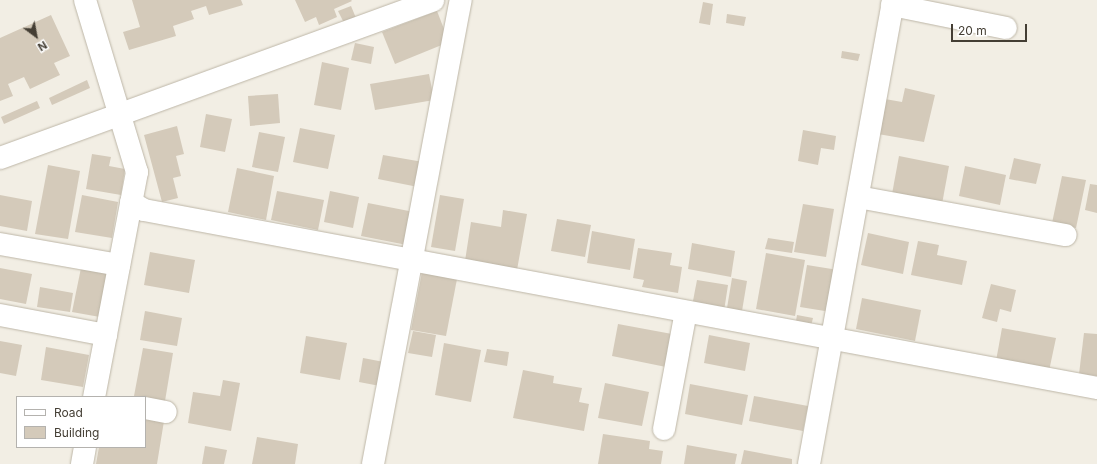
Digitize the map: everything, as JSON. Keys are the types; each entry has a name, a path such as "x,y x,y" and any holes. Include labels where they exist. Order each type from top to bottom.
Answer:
{"street":[{"path":"85,0 137,172 94,396"},
{"path":"0,158 120,116 433,0"},
{"path":"373,464 461,0"},
{"path":"809,464 892,3 1006,28"},
{"path":"858,197 1066,235"},
{"path":"131,202 144,210 411,262 1097,388"},
{"path":"0,244 119,265"},
{"path":"664,429 686,312"},
{"path":"0,315 106,335"},
{"path":"146,408 166,412"},
{"path":"82,464 85,448"}],"building":[{"path":"132,0 241,0 243,5 209,15 206,6 191,11 194,19 173,26 176,36 129,50 123,32 140,27"},
{"path":"295,0 352,1 334,9 337,17 319,25 316,17 305,22"},
{"path":"703,2 713,4 710,25 699,23"},
{"path":"351,6 356,18 344,23 338,11"},
{"path":"437,11 449,42 395,64 382,32"},
{"path":"727,14 746,17 744,26 726,23"},
{"path":"51,15 70,56 54,63 60,75 30,89 24,77 8,84 13,96 0,101 0,38"},
{"path":"355,43 374,47 371,64 351,60"},
{"path":"842,51 860,54 858,61 841,58"},
{"path":"322,62 349,68 341,110 314,105"},
{"path":"429,74 434,100 375,110 370,84"},
{"path":"87,80 90,88 52,105 49,98"},
{"path":"905,88 935,95 924,142 878,134 885,99 902,102"},
{"path":"278,94 280,123 250,126 248,96"},
{"path":"37,101 40,108 4,124 1,117"},
{"path":"206,114 232,119 225,152 200,147"},
{"path":"177,126 184,154 176,156 181,176 173,178 178,198 162,202 144,135"},
{"path":"300,128 335,135 328,169 293,162"},
{"path":"803,130 836,136 834,150 821,148 818,165 798,161"},
{"path":"259,132 285,137 278,172 252,167"},
{"path":"92,154 111,157 109,166 125,169 121,195 86,189"},
{"path":"383,155 423,162 418,187 378,179"},
{"path":"899,156 949,166 942,204 892,194"},
{"path":"1014,158 1041,164 1036,184 1009,179"},
{"path":"48,165 80,171 68,239 35,234"},
{"path":"965,166 1006,175 1000,205 959,196"},
{"path":"237,168 274,176 266,220 228,212"},
{"path":"1062,176 1086,180 1076,228 1052,223"},
{"path":"1090,184 1097,185 1097,213 1085,210"},
{"path":"277,191 324,200 318,230 271,220"},
{"path":"330,191 359,197 353,228 324,222"},
{"path":"0,195 32,201 27,231 0,226"},
{"path":"82,195 118,202 112,238 75,232"},
{"path":"440,195 464,199 455,251 431,247"},
{"path":"368,203 414,212 407,245 361,236"},
{"path":"803,204 834,209 826,257 794,252"},
{"path":"503,210 527,214 517,270 465,261 471,222 501,227"},
{"path":"557,219 591,225 585,257 551,251"},
{"path":"592,231 635,239 630,270 587,263"},
{"path":"868,233 909,242 903,274 861,265"},
{"path":"768,238 794,242 792,253 765,249"},
{"path":"918,241 939,245 937,255 967,261 962,285 911,275"},
{"path":"692,243 735,251 731,277 688,269"},
{"path":"638,248 672,253 670,265 682,267 678,293 642,287 644,280 633,278"},
{"path":"150,252 195,260 189,293 144,285"},
{"path":"766,253 805,260 795,316 756,309"},
{"path":"807,265 838,270 831,312 800,307"},
{"path":"0,268 32,274 26,304 0,299"},
{"path":"81,268 109,273 100,317 72,312"},
{"path":"422,272 457,279 446,336 411,330"},
{"path":"732,278 747,281 742,311 727,308"},
{"path":"697,280 728,285 724,311 692,306"},
{"path":"991,284 1016,290 1011,312 1000,309 997,322 982,318"},
{"path":"40,287 73,293 70,312 37,307"},
{"path":"862,298 921,310 915,341 856,329"},
{"path":"145,311 182,318 177,346 140,340"},
{"path":"797,315 813,318 810,330 795,327"},
{"path":"618,324 672,334 666,367 612,356"},
{"path":"1002,328 1056,338 1049,371 996,361"},
{"path":"413,331 436,335 432,357 408,353"},
{"path":"1084,333 1097,334 1097,376 1079,374"},
{"path":"709,335 750,343 745,371 704,363"},
{"path":"306,336 347,343 340,380 300,373"},
{"path":"0,341 22,345 16,376 0,373"},
{"path":"444,343 481,350 471,402 435,395"},
{"path":"46,347 89,355 83,387 41,380"},
{"path":"143,348 173,353 165,401 146,398 146,396 134,396"},
{"path":"487,349 509,352 507,366 484,362"},
{"path":"363,358 384,362 380,386 359,382"},
{"path":"523,370 554,376 553,383 582,388 579,402 589,404 584,431 513,418"},
{"path":"223,380 240,383 231,431 188,423 193,392 220,396"},
{"path":"605,383 649,392 642,426 598,418"},
{"path":"690,384 748,395 742,425 685,414"},
{"path":"754,396 808,406 803,431 749,421"},
{"path":"146,417 164,421 157,464 96,464 99,448 146,448"},
{"path":"603,434 650,441 649,449 663,451 661,464 598,464"},
{"path":"257,437 298,444 295,464 252,464"},
{"path":"687,445 737,454 735,464 684,464"},
{"path":"205,446 227,450 224,464 202,464"},
{"path":"744,450 792,459 792,464 741,464"}]}
